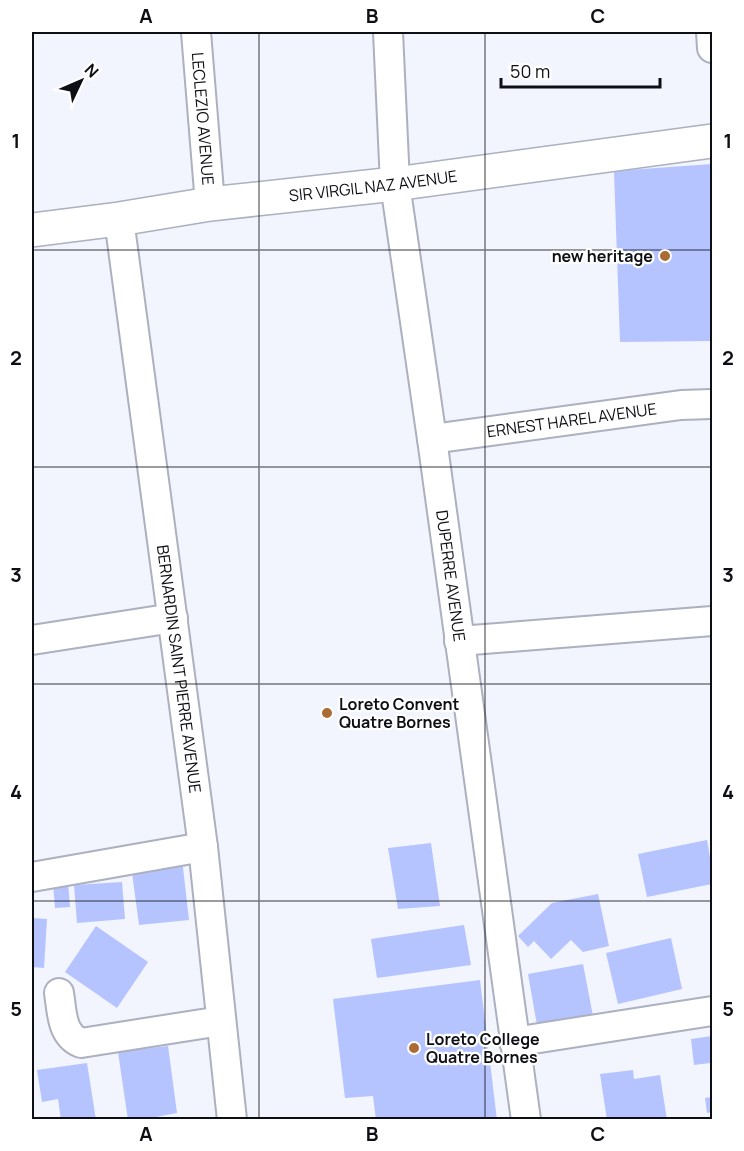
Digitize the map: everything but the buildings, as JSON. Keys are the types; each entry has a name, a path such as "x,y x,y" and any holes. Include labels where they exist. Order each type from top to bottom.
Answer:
{"main road":[{"name":"SIR VIRGIL NAZ AVENUE","path":"32,230 210,204 395,184 712,141"}],"street":[{"name":"LECLEZIO AVENUE","path":"196,32 210,204"},
{"name":"DUPERRE AVENUE","path":"388,32 395,184 526,1119"},
{"path":"711,32 712,48"},
{"name":"BERNARDIN SAINT PIERRE AVENUE","path":"119,219 203,847 232,1119"},
{"name":"ERNEST HAREL AVENUE","path":"432,439 681,405 712,404"},
{"path":"32,640 173,618"},
{"path":"459,640 712,621"},
{"path":"32,877 203,847"},
{"path":"59,993 65,1026 74,1040 81,1043 221,1021"},
{"path":"514,1042 712,1011"}],"place":[{"name":"new heritage","path":"665,256"},
{"name":"Loreto Convent Quatre Bornes","path":"327,713"},
{"name":"Loreto College Quatre Bornes","path":"414,1048"}]}
